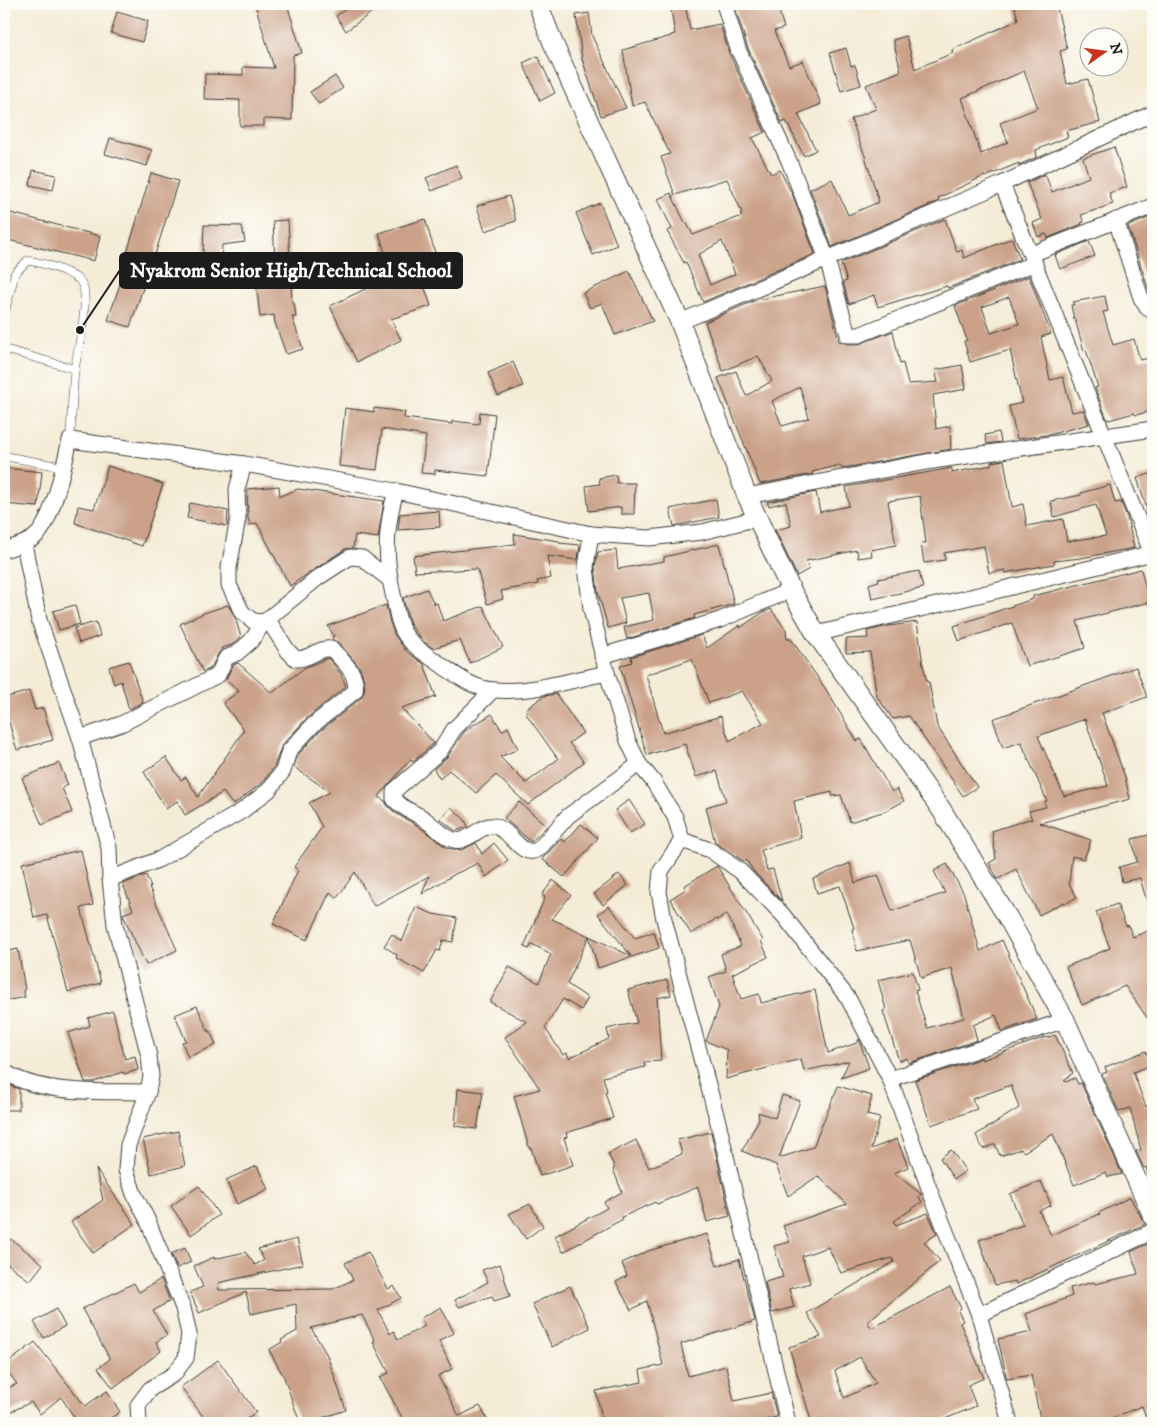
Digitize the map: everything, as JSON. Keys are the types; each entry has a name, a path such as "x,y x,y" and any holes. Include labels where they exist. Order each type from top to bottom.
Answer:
{"street":[{"path":"538,4 680,322 747,496 772,552 816,634 941,809 1008,918 1065,1020 1153,1216"},
{"path":"724,4 738,49 789,161 827,259 848,334 853,336 859,335 1116,220 1153,206"},
{"path":"680,322 1002,184 1153,113"},
{"path":"816,634 1152,554 1034,258 1002,184"},
{"path":"1116,220 1142,298 1147,308 1153,311"},
{"path":"747,496 926,462 1153,429"},
{"path":"4,550 24,544 38,534 48,518 70,440 244,464 396,491 591,534 649,538 702,532 758,518"},
{"path":"110,879 160,859 242,811 269,790 283,771 289,751 313,725 355,691 357,684 355,677 332,649 324,648 305,659 296,659 288,651 272,626 264,622 254,621 242,612 229,585 229,568 238,518 237,489 244,464"},
{"path":"396,491 390,514 386,548 389,579 399,622 405,635 416,647 468,684 493,690 522,690 607,673"},
{"path":"591,534 586,567 591,609 607,673 628,741 639,764 653,781 676,817 682,840 661,871 659,892 664,919 718,1126 788,1423"},
{"path":"24,544 39,620 80,738 109,848 115,925 148,1056 151,1076 148,1092 128,1145 126,1170 134,1194 147,1219 179,1300 189,1334 186,1358 174,1374 150,1389 138,1405 139,1423"},
{"path":"80,738 121,724 218,675 226,658 237,653 251,641 264,622 319,578 350,557 362,558 389,579"},
{"path":"602,656 720,620 792,590"},
{"path":"493,690 454,729 440,751 394,791 394,799 398,804 423,818 450,838 456,841 464,840 488,827 494,826 503,830 527,852 533,853 539,850 568,816 639,764"},
{"path":"682,840 710,850 740,871 783,915 848,998 890,1079 930,1191 979,1315 1010,1423"},
{"path":"890,1079 1065,1020"},
{"path":"4,1071 11,1076 45,1087 89,1091 148,1092"},
{"path":"979,1315 1153,1231"}],"lane":[{"path":"4,315 16,273 27,261 35,261 77,277 83,285 86,299 75,369 70,440"},
{"path":"4,349 75,369"},
{"path":"4,456 63,467"}],"building":[{"path":"255,4 287,4 302,53 293,55 292,120 264,119 264,126 240,126 240,100 204,99 205,74 243,75 243,67 274,68"},
{"path":"353,4 383,4 346,31 336,16"},
{"path":"670,4 685,4 690,30 720,24 729,53 765,132 752,138 771,174 780,170 793,196 815,254 703,302 686,262 684,263 667,231 672,229 658,199 671,193 685,223 693,235 742,216 740,213 742,212 727,179 675,195 661,157 670,154 645,102 632,106 623,50 675,34","holes":["722,241 735,274 710,285 698,255"]},
{"path":"734,4 777,4 784,28 774,31 789,66 803,61 821,104 798,114 816,150 804,156 786,121 782,123 747,46"},
{"path":"1014,4 1056,4 1067,49 1060,51 1067,84 1088,79 1100,122 1066,131 1068,137 1036,150 1037,157 984,176 938,198 939,201 832,247 810,189 832,179 848,215 879,202 851,119 876,109 866,85 901,71 893,40 906,36 915,69 953,53 952,50 1018,20","holes":["1024,71 1038,108 1000,123 1008,142 981,154 962,98"]},
{"path":"117,12 148,21 142,42 111,33"},
{"path":"589,13 592,36 626,108 601,116 582,59 576,15"},
{"path":"846,48 851,66 855,65 861,85 841,91 830,53"},
{"path":"538,56 555,93 540,101 523,63"},
{"path":"335,76 343,88 319,104 310,92"},
{"path":"110,138 152,150 147,166 105,154"},
{"path":"1114,147 1127,187 1109,193 1113,204 1081,215 1084,222 1082,224 1048,238 1046,234 1038,237 1033,223 1042,219 1027,183 1045,174 1052,192 1089,177 1083,158"},
{"path":"456,165 462,178 432,191 426,178"},
{"path":"33,170 56,175 53,190 30,185"},
{"path":"151,173 178,181 130,327 108,320 130,254 127,253"},
{"path":"509,196 516,221 485,231 477,206"},
{"path":"600,203 617,245 593,255 576,213"},
{"path":"7,212 100,236 94,261 4,239"},
{"path":"1153,216 1153,231 1149,232 1153,249 1153,300 1128,226"},
{"path":"425,219 436,256 416,262 431,306 391,319 401,340 357,362 330,306 392,276 379,233"},
{"path":"945,219 957,252 962,250 964,258 1012,238 1020,259 948,288 947,286 878,307 874,295 849,304 843,282 847,281 841,263"},
{"path":"288,220 292,303 294,303 296,317 292,317 303,349 286,354 274,315 260,317 254,264 275,262 273,221"},
{"path":"204,225 242,226 245,242 222,245 220,281 202,280"},
{"path":"1089,241 1095,256 1060,269 1055,255"},
{"path":"629,271 653,321 615,335 602,303 590,308 583,293"},
{"path":"1029,276 1051,334 1041,337 1050,380 1063,377 1072,412 1083,410 1089,424 1052,434 1017,439 1009,406 1022,403 1010,350 970,362 964,341 967,340 955,306","holes":["1009,297 1019,324 991,333 982,307"]},
{"path":"825,286 839,341 847,344 859,344 893,331 900,364 903,363 908,384 938,382 935,370 962,365 966,389 933,395 936,429 950,426 951,449 843,468 840,465 812,472 813,474 760,484 718,378 736,371 746,396 772,381 758,356 723,371 705,322 756,300","holes":["800,387 809,418 782,426 772,401"]},
{"path":"1105,296 1108,311 1103,312 1113,345 1134,339 1140,360 1149,358 1153,379 1153,411 1107,419 1095,388 1098,387 1086,350 1084,351 1071,305 1074,305 1073,302"},
{"path":"513,362 523,386 498,396 488,373"},
{"path":"345,408 374,412 374,408 405,412 404,418 452,424 452,421 479,424 480,412 495,414 488,476 435,470 435,474 421,473 426,436 382,429 377,470 339,466"},
{"path":"999,432 1001,442 987,444 985,435"},
{"path":"1004,460 1012,507 1023,504 1027,526 1063,519 1067,541 1106,536 1096,505 1054,517 1051,501 1081,495 1081,493 1110,485 1115,503 1121,502 1127,517 1134,548 1054,561 1054,564 1005,573 1005,570 989,573 984,546 944,553 945,560 924,563 921,543 926,543 920,496 888,501 896,545 871,550 872,556 858,558 857,550 806,561 809,569 797,576 775,530 791,526 786,502 769,506 767,502 816,492 820,512 849,506 846,487 952,468 952,473 991,465 991,462"},
{"path":"108,466 163,484 142,546 75,523 78,506 94,509"},
{"path":"4,468 42,472 38,507 4,504"},
{"path":"1153,473 1153,519 1150,519 1137,478"},
{"path":"616,475 617,483 635,483 634,514 621,514 621,507 589,511 586,486 600,484 599,478"},
{"path":"279,486 280,496 298,489 384,501 378,538 355,535 353,548 345,549 290,586 257,523 250,525 248,518 247,489"},
{"path":"716,499 719,517 674,526 670,509"},
{"path":"190,503 228,511 227,526 187,518"},
{"path":"439,511 440,527 398,530 400,514"},
{"path":"514,534 580,545 578,560 547,556 551,578 537,581 538,584 501,591 503,599 487,604 477,569 415,572 413,556 515,544"},
{"path":"719,544 734,604 694,615 695,618 627,639 624,627 654,620 649,593 620,598 626,623 608,628 598,592 595,567 598,552 616,550 618,569 664,561 664,557"},
{"path":"1141,569 1149,602 1077,621 1085,648 1027,666 1012,623 959,641 954,626 1033,599 1033,596"},
{"path":"919,571 923,588 872,599 869,584 879,581 878,579"},
{"path":"427,589 434,604 437,603 443,621 483,606 503,647 470,663 460,640 433,648 424,642 410,624 403,598"},
{"path":"75,605 80,624 59,630 53,611"},
{"path":"228,605 235,617 241,637 232,645 221,648 211,668 203,672 180,624"},
{"path":"386,605 395,636 407,652 424,664 436,697 401,708 434,743 413,762 411,759 378,797 385,801 395,813 418,826 447,848 461,850 476,843 482,854 494,843 508,860 486,877 478,863 455,874 422,894 429,876 374,906 355,872 337,898 330,892 307,940 273,924 298,870 294,867 322,827 309,803 330,792 294,767 297,756 319,732 361,698 364,692 365,683 360,668 339,643 333,640 332,637 334,636 328,626"},
{"path":"771,609 786,630 787,639 791,639 825,688 857,741 861,739 892,792 897,789 904,801 886,811 850,822 841,795 832,796 832,792 794,801 801,838 761,850 767,870 773,869 782,901 755,873 746,860 743,861 715,842 706,807 726,801 717,771 696,777 685,744 647,755 620,666 632,662 631,657 702,635 707,648 740,625 740,628 763,612","holes":["692,659 709,703 742,691 763,723 729,741 721,716 663,733 646,675"]},
{"path":"96,622 100,636 79,643 74,628"},
{"path":"917,622 923,665 927,682 929,682 937,726 977,787 963,796 909,716 893,719 877,697 870,652 846,653 846,639 868,638 867,631"},
{"path":"328,658 341,674 346,686 307,718 282,745 274,767 262,783 233,805 223,792 185,815 177,801 166,809 144,772 166,757 181,780 186,777 198,797 244,730 223,703 239,691 226,679 233,665 238,663 272,693 304,668"},
{"path":"129,661 143,702 129,709 121,681 114,684 109,667"},
{"path":"1136,667 1147,697 1102,713 1125,777 1130,799 1040,823 1091,840 1084,859 1072,856 1069,884 1077,897 1039,915 1016,869 998,879 989,863 996,859 992,831 1029,819 1032,820 1029,811 1046,807 1044,802 1047,801 1021,742 1003,748 993,719","holes":["1085,719 1108,786 1064,796 1038,736"]},
{"path":"29,691 35,710 43,708 53,740 17,750 4,705 4,698"},
{"path":"556,694 583,733 569,743 584,762 528,805 496,775 476,793 449,770 440,779 434,769 448,756 464,732 492,714 502,731 508,727 518,749 500,757 526,783 558,759 526,714 528,712 526,709 544,696"},
{"path":"59,763 68,785 62,788 72,812 42,825 22,778"},
{"path":"629,800 645,824 630,833 615,810"},
{"path":"519,802 547,826 531,842 504,818"},
{"path":"451,807 465,820 468,827 456,831 440,819"},
{"path":"581,824 598,838 564,877 542,859 561,839 565,842"},
{"path":"1153,834 1153,909 1149,909 1140,878 1122,882 1119,867 1137,862 1132,839"},
{"path":"81,850 93,905 81,908 101,983 68,992 47,915 34,918 22,863"},
{"path":"850,863 855,883 878,875 892,911 945,893 934,871 947,864 964,894 980,951 1002,940 1037,1019 1002,1031 996,1015 973,1025 977,1040 909,1063 907,1058 899,1061 883,1011 886,1010 878,980 913,972 918,990 915,991 927,1028 964,1018 952,968 921,978 910,940 857,951 852,929 854,928 840,886 817,893 813,879"},
{"path":"717,866 763,940 761,941 768,957 732,974 741,999 759,994 761,1003 815,990 828,1053 857,1043 859,1039 869,1068 841,1078 849,1061 804,1071 801,1059 726,1079 727,1050 706,1041 719,1007 709,977 726,971 721,954 741,946 727,914 691,934 670,899 686,889 684,886"},
{"path":"619,874 628,885 603,905 594,894"},
{"path":"146,875 151,887 149,887 177,950 146,965 123,915 133,910 123,884"},
{"path":"553,880 571,895 552,919 589,936 567,984 588,998 581,1010 563,999 545,1028 563,1055 567,1053 569,1058 609,1039 607,1029 637,1023 628,990 667,980 671,995 657,998 661,1061 644,1062 645,1067 603,1077 607,1091 605,1092 613,1118 566,1133 567,1137 564,1138 573,1165 540,1176 531,1148 529,1148 514,1096 540,1089 505,1037 527,1022 490,1002 509,967 539,983 551,954 532,944 529,949 524,947 545,897 542,895"},
{"path":"1117,904 1133,937 1153,929 1153,1026 1125,986 1082,1005 1066,967 1110,948 1096,912"},
{"path":"609,906 635,938 654,932 659,948 598,968 589,936 631,956 598,914"},
{"path":"416,907 433,914 457,918 453,942 443,940 440,951 437,950 424,973 396,958 397,955 384,946 392,934 402,942"},
{"path":"18,949 25,997 4,1001 4,952"},
{"path":"197,1006 216,1045 188,1057 182,1042 186,1041 175,1015"},
{"path":"113,1011 125,1059 135,1056 138,1070 124,1074 123,1072 93,1082 85,1082 68,1033 90,1026 88,1018"},
{"path":"1055,1035 1073,1073 1064,1080 1066,1082 1075,1078 1078,1084 1081,1083 1122,1174 1108,1177 1106,1172 1074,1185 1053,1134 1024,1152 1021,1149 1000,1156 995,1144 983,1149 976,1135 1019,1108 1011,1085 972,1099 977,1109 931,1125 915,1080"},
{"path":"1146,1051 1151,1065 1133,1072 1146,1107 1153,1105 1153,1176 1149,1177 1146,1167 1144,1168 1136,1151 1141,1150 1130,1108 1119,1112 1102,1074 1107,1072 1105,1067"},
{"path":"4,1085 19,1089 19,1110 4,1110"},
{"path":"838,1086 872,1096 867,1115 880,1118 871,1149 897,1139 908,1167 894,1173 921,1194 919,1197 922,1202 894,1221 896,1225 928,1213 937,1234 924,1242 940,1261 867,1322 872,1328 950,1287 961,1308 958,1311 963,1321 960,1323 984,1378 968,1385 976,1406 945,1419 946,1423 812,1423 789,1347 821,1337 807,1313 894,1262 892,1258 841,1273 828,1247 802,1256 810,1283 789,1289 794,1307 772,1313 765,1282 783,1277 774,1246 790,1242 783,1226 847,1204 818,1176 788,1196 776,1165 742,1151 759,1119 758,1112 775,1118 782,1095 800,1101 779,1158 813,1147","holes":["860,1357 876,1383 844,1398 835,1371"]},
{"path":"458,1089 483,1092 477,1129 455,1126"},
{"path":"178,1131 185,1166 151,1174 143,1139"},
{"path":"711,1132 730,1216 707,1222 698,1187 657,1204 655,1202 622,1217 623,1219 563,1252 555,1236 607,1208 604,1202 622,1192 613,1169 615,1168 608,1154 636,1140 649,1168 682,1154 678,1140"},
{"path":"951,1150 966,1171 954,1179 940,1158"},
{"path":"257,1166 268,1189 237,1204 226,1180"},
{"path":"96,1169 135,1224 93,1253 71,1222 103,1200"},
{"path":"1041,1181 1051,1205 1039,1211 1051,1235 1100,1214 1130,1197 1145,1224 1016,1284 1015,1281 995,1285 979,1240 1023,1225 1010,1194"},
{"path":"199,1186 219,1215 191,1235 171,1206"},
{"path":"530,1204 543,1226 526,1239 509,1214"},
{"path":"707,1234 717,1266 739,1259 755,1321 681,1344 688,1376 726,1366 734,1401 771,1393 777,1417 754,1423 603,1423 596,1391 642,1382 640,1370 663,1365 647,1301 631,1310 616,1282 627,1276 622,1263 648,1251"},
{"path":"11,1239 43,1264 30,1281 4,1261 4,1249"},
{"path":"297,1239 303,1264 218,1283 219,1290 333,1289 353,1280 345,1263 368,1252 388,1289 394,1286 401,1298 378,1310 390,1334 394,1331 398,1340 425,1326 421,1318 441,1307 454,1333 439,1341 452,1369 438,1376 459,1416 480,1406 489,1423 405,1423 380,1377 389,1373 362,1315 311,1328 327,1355 346,1410 322,1418 324,1423 300,1423 284,1377 269,1350 282,1342 281,1340 297,1331 296,1304 251,1314 246,1292 199,1313 190,1292 203,1287 194,1266 214,1257 214,1259 245,1252 255,1265 264,1260 258,1249"},
{"path":"1148,1244 1153,1261 1153,1423 1148,1423 1142,1406 1109,1419 1110,1423 1041,1423 1031,1375 1007,1379 998,1339 1032,1332 1026,1314 1072,1296 1070,1288 1138,1274 1131,1252"},
{"path":"185,1248 191,1262 177,1268 171,1254"},
{"path":"500,1264 510,1296 494,1301 492,1296 459,1307 455,1300 488,1282 482,1270"},
{"path":"161,1279 170,1301 153,1311 167,1335 156,1342 161,1351 113,1388 98,1368 110,1359 82,1309 134,1283 139,1292"},
{"path":"570,1286 590,1328 552,1347 532,1304"},
{"path":"56,1309 65,1326 44,1338 34,1322"},
{"path":"35,1342 85,1406 107,1391 120,1412 103,1423 78,1423 61,1397 40,1414 31,1402 4,1415 4,1390 17,1384 4,1366"},
{"path":"218,1360 256,1412 241,1423 208,1423 181,1387"}],"place":[{"name":"Nyakrom Senior High/Technical School","path":"80,330"}]}
